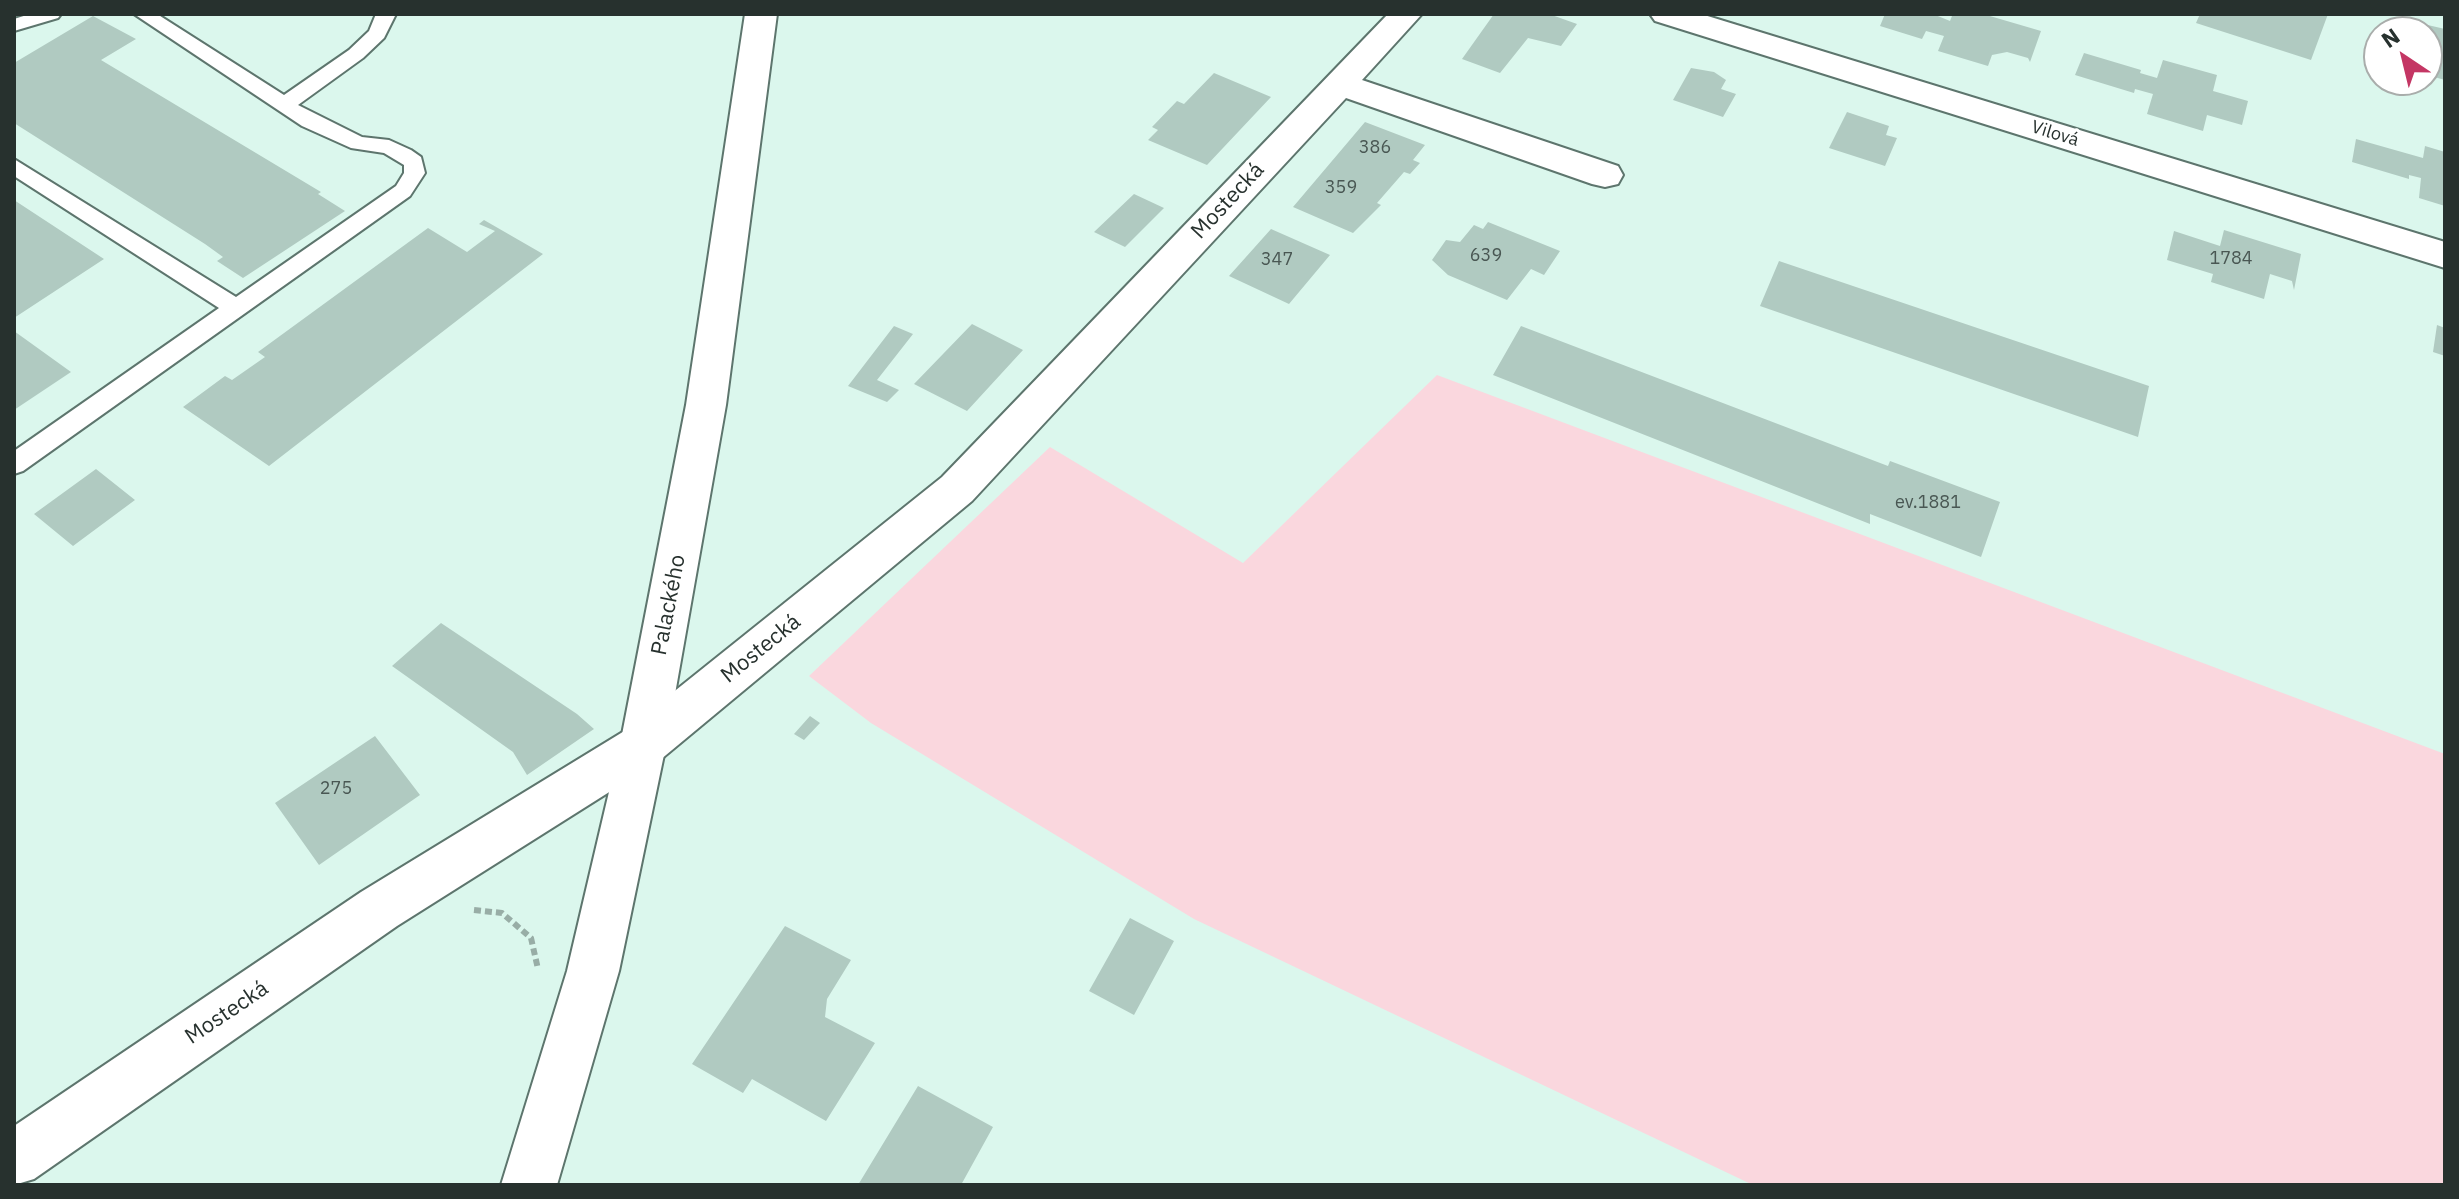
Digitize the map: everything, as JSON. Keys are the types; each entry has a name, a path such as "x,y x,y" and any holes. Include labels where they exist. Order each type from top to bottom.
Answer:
{"street":[{"name":"Palackého","path":"529,1185 593,971 643,745 706,405 761,14"},
{"name":"Mostecká","path":"14,1159 379,909 643,745 957,489 1406,14"},
{"name":"Vilová","path":"1666,14 2445,255"},
{"path":"1338,84 1605,175"}],"lane":[{"path":"14,25 51,14"},
{"path":"14,464 403,191 415,173 414,162 404,155 389,147 358,143 309,121 144,14"},
{"path":"284,105 356,54 377,34 386,14"},
{"path":"14,166 236,308"}],"path":[{"path":"465,909 502,913 531,938 539,970 536,984"}],"shaded area":[{"path":"1437,375 2445,754 2445,1185 1753,1185 1194,919 871,723 809,676 1050,447 1243,563"}],"building":[{"path":"1494,14 1549,14 1577,24 1561,46 1528,38 1500,73 1462,59"},
{"path":"1885,14 1933,14 1950,21 1952,16 1960,14 1983,14 2041,31 2030,62 2028,58 2007,52 1992,55 1988,66 1938,51 1944,36 1926,31 1922,39 1880,26"},
{"path":"2200,14 2328,14 2311,60 2196,23"},
{"path":"93,16 136,39 101,60 321,192 318,194 345,211 243,278 217,261 223,257 205,244 14,123 14,63"},
{"path":"2443,29 2445,29 2443,79"},
{"path":"2084,53 2157,78 2163,60 2217,75 2213,91 2248,101 2242,125 2207,115 2203,131 2147,114 2153,94 2135,89 2134,93 2075,75"},
{"path":"1691,68 1714,72 1726,80 1721,89 1736,94 1723,117 1673,100"},
{"path":"1214,73 1271,97 1207,165 1148,140 1158,130 1152,127 1177,101 1184,104"},
{"path":"1847,112 1889,126 1886,135 1897,138 1885,166 1829,148"},
{"path":"1365,122 1425,145 1413,160 1420,163 1410,174 1404,172 1377,203 1381,205 1353,233 1293,207"},
{"path":"2356,139 2423,158 2425,146 2445,152 2445,206 2419,198 2421,178 2409,175 2409,179 2352,162"},
{"path":"1134,194 1164,208 1125,247 1094,232"},
{"path":"14,200 104,259 14,318"},
{"path":"484,220 543,254 269,466 183,407 225,376 232,380 265,357 258,352 428,228 467,252 495,231 479,224"},
{"path":"1488,222 1560,251 1544,275 1531,269 1507,300 1448,275 1432,260 1446,240 1460,242 1474,225 1483,229"},
{"path":"1271,229 1330,255 1289,304 1229,276"},
{"path":"2224,230 2301,254 2294,290 2292,281 2270,274 2264,299 2211,282 2213,274 2167,260 2174,231 2220,246"},
{"path":"1779,261 2149,386 2138,437 1760,306"},
{"path":"972,324 1023,350 967,411 914,384"},
{"path":"2437,325 2445,328 2445,356 2433,352"},
{"path":"894,326 913,334 877,380 899,390 887,402 848,386"},
{"path":"1521,326 1888,466 1890,461 2000,502 1981,557 1870,514 1870,524 1493,375"},
{"path":"14,331 71,372 14,410"},
{"path":"96,469 135,500 73,546 34,514"},
{"path":"441,623 577,714 594,729 527,775 513,752 392,666"},
{"path":"810,716 820,723 804,740 794,734"},
{"path":"375,736 420,795 319,865 275,803"},
{"path":"1130,918 1174,941 1134,1015 1089,991"},
{"path":"785,926 851,960 827,999 825,1017 875,1043 826,1121 752,1079 743,1093 692,1064"},
{"path":"918,1086 993,1127 961,1185 858,1185"}]}
